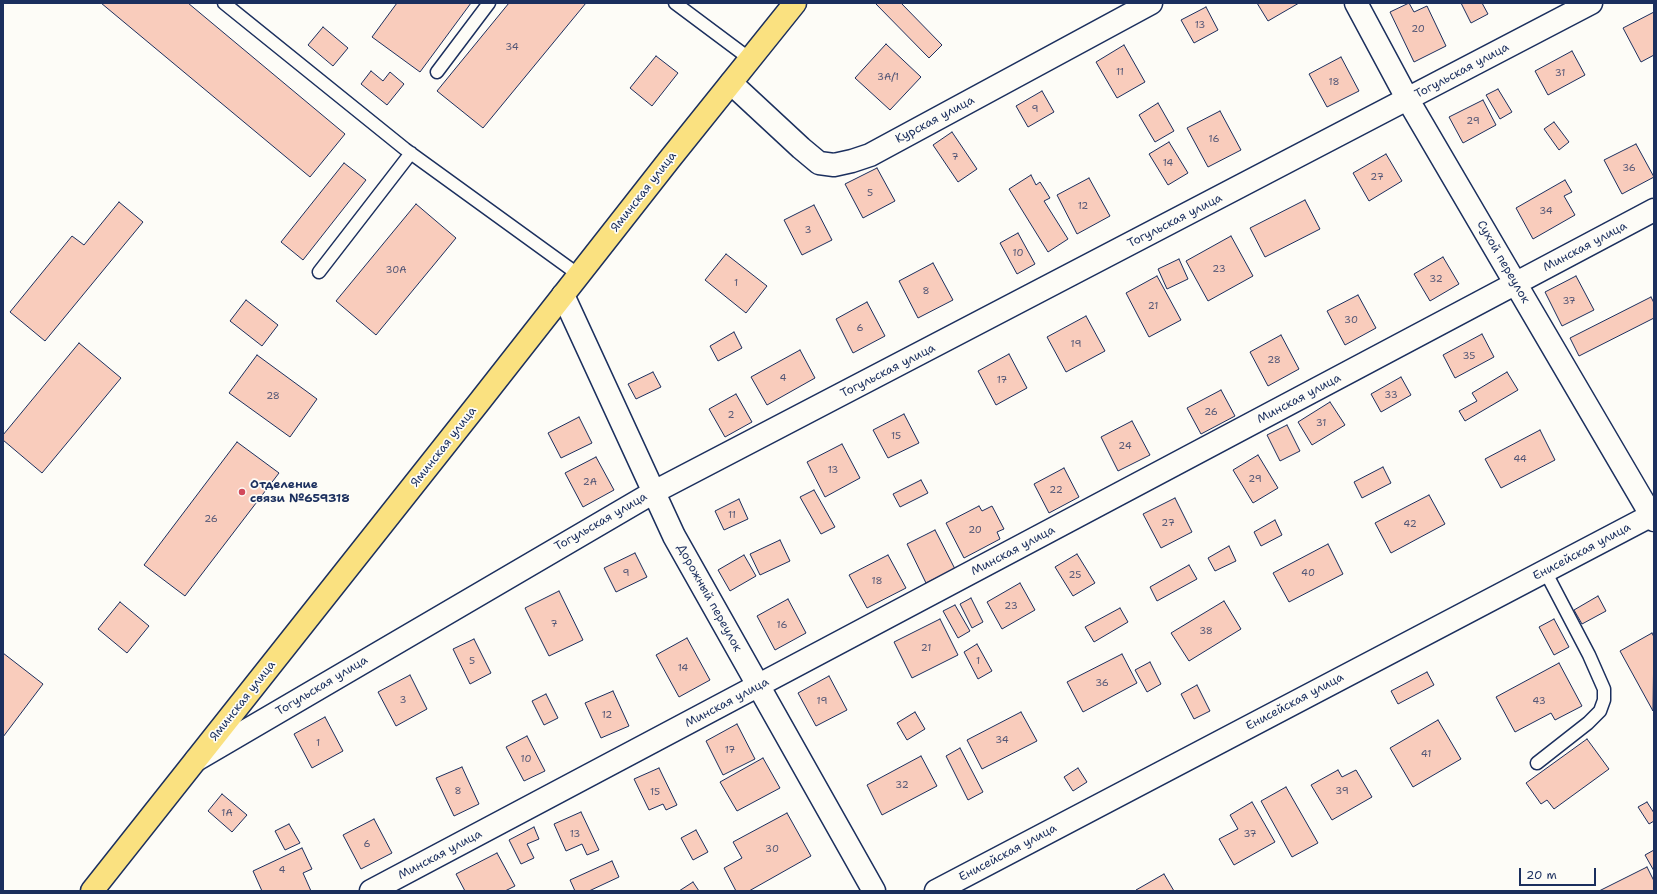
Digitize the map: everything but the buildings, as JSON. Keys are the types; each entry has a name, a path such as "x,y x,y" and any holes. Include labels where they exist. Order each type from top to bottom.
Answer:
{"main road":[{"name":"Яминская улица","path":"92,891 795,3"}],"street":[{"name":"Курская улица","path":"731,82 801,148 820,163 834,165 870,155 1151,3"},
{"name":"Сухой переулок","path":"1356,3 1408,100 1653,516"},
{"name":"Тогульская улица","path":"196,760 654,492 1408,100 1591,3"},
{"name":"Минская улица","path":"371,891 1654,210"},
{"name":"Дорожный переулок","path":"563,296 674,536 874,891"},
{"name":"Енисейская улица","path":"936,891 1545,571 1653,516"}],"lane":[{"path":"224,3 411,153 579,275"},
{"path":"437,72 489,3"},
{"path":"675,3 750,59"},
{"path":"319,272 411,153"},
{"path":"1536,763 1588,723 1600,711 1604,700 1604,689 1592,661 1545,571"}],"place":[{"name":"Отделение связи №659318","path":"242,492"}]}
